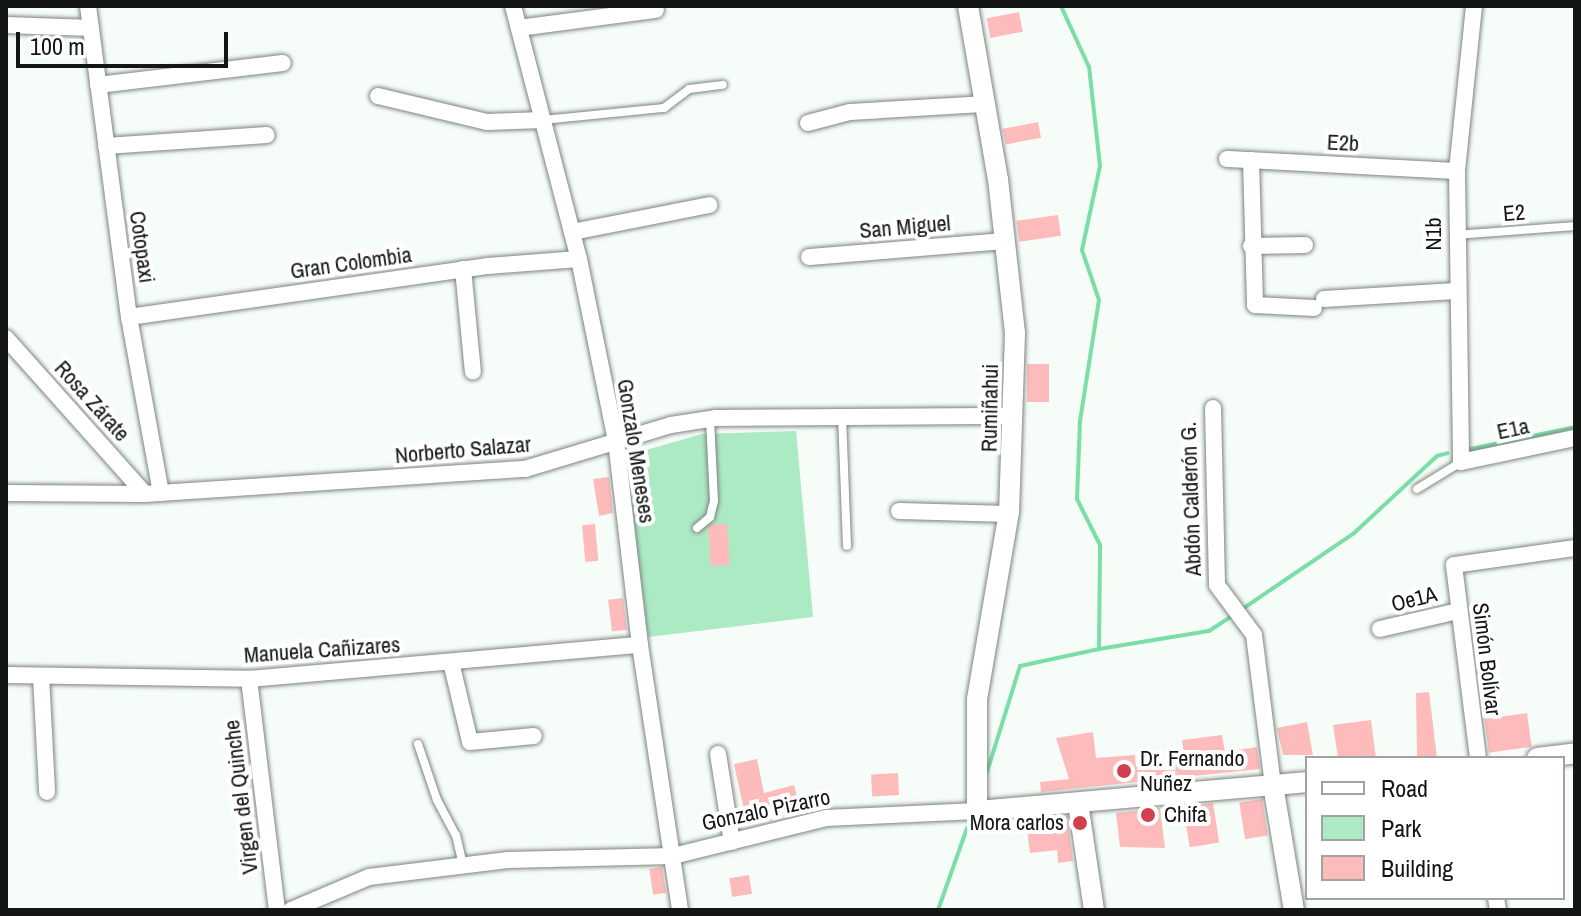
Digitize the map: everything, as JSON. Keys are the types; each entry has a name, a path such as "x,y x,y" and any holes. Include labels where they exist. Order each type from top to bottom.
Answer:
{"street":[{"name":"Cotopaxi","path":"88,6 153,494"},
{"name":"Gonzalo Meneses","path":"513,6 579,259 616,441 640,645 680,910"},
{"name":"Rumiñahui","path":"968,6 1005,241 1015,333 1009,514 980,665 977,811"},
{"name":"N1b","path":"1461,462 1455,235 1457,171 1474,6"},
{"path":"519,28 656,10"},
{"path":"6,25 91,28"},
{"path":"98,85 283,63"},
{"path":"378,96 487,122 543,120"},
{"path":"808,123 850,112 983,104"},
{"path":"106,146 267,135"},
{"name":"E2b","path":"1227,159 1457,171"},
{"path":"1251,160 1255,305 1319,304 1456,291"},
{"path":"572,232 709,205"},
{"name":"San Miguel","path":"809,257 1005,241"},
{"path":"1251,246 1305,245"},
{"name":"Gran Colombia","path":"129,317 463,269 579,259"},
{"path":"463,269 473,372"},
{"name":"Rosa Zárate","path":"6,338 153,494"},
{"name":"Abdón Calderón G.","path":"1213,408 1217,585 1254,635 1273,785 1294,910"},
{"name":"Norberto Salazar","path":"6,493 153,494 525,469 616,441 710,419 1014,416"},
{"name":"E1a","path":"1461,462 1575,438"},
{"path":"899,511 1009,514"},
{"name":"Simón Bolívar","path":"1478,756 1454,565 1575,548"},
{"name":"Oe1A","path":"1380,629 1458,611"},
{"name":"Manuela Cañizares","path":"6,675 249,679 640,645"},
{"path":"451,662 470,742 534,736"},
{"path":"41,676 47,792"},
{"name":"Virgen del Quinche","path":"249,679 277,910"},
{"path":"1552,756 1575,753"},
{"path":"718,754 732,842"},
{"name":"Gonzalo Pizarro","path":"291,910 369,877 464,866 673,856 826,818 977,811 1305,782"},
{"path":"1078,803 1094,910"}],"lane":[{"path":"543,120 664,108 689,89 723,85"},
{"name":"E2","path":"1455,235 1575,226"},
{"path":"842,416 847,546"},
{"path":"697,528 710,517 714,501 710,419"},
{"path":"1417,489 1461,462"},
{"path":"418,744 437,800 456,835 464,866"}],"green space":[{"path":"796,431 813,617 648,637 625,456 702,434"}],"building":[{"path":"1019,12 1023,32 990,38 987,18"},
{"path":"1038,122 1041,138 1006,145 1003,129"},
{"path":"1058,215 1061,236 1019,242 1016,221"},
{"path":"1027,364 1049,364 1049,402 1027,402"},
{"path":"609,477 613,513 599,516 593,479"},
{"path":"595,524 598,561 585,562 582,525"},
{"path":"727,524 730,565 711,566 708,525"},
{"path":"623,598 627,630 612,632 608,600"},
{"path":"1429,692 1437,756 1417,756 1416,693"},
{"path":"1527,713 1532,747 1489,753 1484,719"},
{"path":"1371,720 1376,756 1338,756 1333,725"},
{"path":"1307,722 1313,755 1283,755 1277,728"},
{"path":"1093,732 1096,758 1135,755 1136,767 1185,762 1182,740 1222,735 1225,752 1257,747 1260,769 1041,792 1040,782 1069,779 1056,738"},
{"path":"757,759 764,793 794,785 800,808 746,819 734,764"},
{"path":"898,773 899,795 872,796 871,774"},
{"path":"1262,799 1268,836 1245,839 1239,803"},
{"path":"1213,803 1219,843 1190,847 1183,808"},
{"path":"1160,808 1165,848 1120,847 1116,813"},
{"path":"1067,816 1073,861 1058,863 1057,850 1030,853 1026,822"},
{"path":"662,867 666,893 653,895 649,869"},
{"path":"749,875 752,894 732,897 729,878"}],"waterway":[{"path":"987,772 1020,666 1099,649 1100,545 1077,499 1080,421 1099,300 1082,250 1100,166 1089,67 1061,6"},
{"path":"1471,449 1575,427"},
{"path":"1241,610 1353,534 1437,456 1448,453"},
{"path":"1099,649 1209,631 1234,615"},
{"path":"938,910 967,828"}],"place":[{"name":"Dr. Fernando Nuñez","path":"1124,771"},
{"name":"Chifa","path":"1148,815"},
{"name":"Mora carlos","path":"1080,823"}]}
